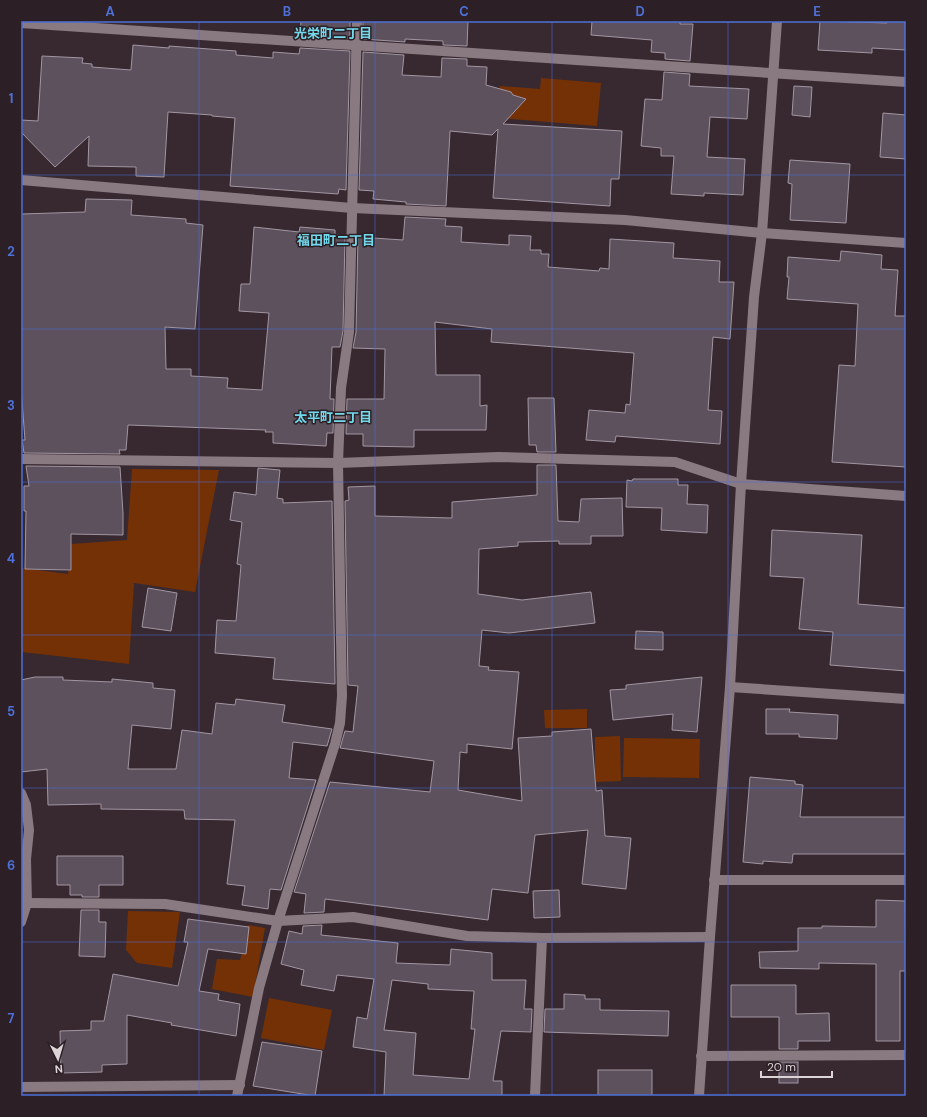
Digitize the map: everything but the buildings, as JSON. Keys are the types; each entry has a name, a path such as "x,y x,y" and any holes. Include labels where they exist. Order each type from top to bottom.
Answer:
{"street":[{"path":"237,1096 259,988 278,920 335,744 340,723 342,696 338,463 341,388 349,332 357,21"},
{"path":"699,1096 714,880 730,687 741,484 754,297 762,233 777,21"},
{"path":"21,23 906,82"},
{"path":"21,180 352,208 625,220 762,233 906,243"},
{"path":"21,459 338,463 498,457 675,462 741,484 906,496"},
{"path":"730,687 906,699"},
{"path":"21,793 26,805 29,830 26,859 27,903 21,922"},
{"path":"714,880 906,880"},
{"path":"27,903 165,904 278,920 353,917 467,936 542,938 710,937"},
{"path":"535,1096 542,938"},
{"path":"701,1056 906,1054"},
{"path":"21,1087 240,1085"}],"shaded area":[{"path":"541,78 601,83 597,126 498,118 500,86 540,89"},
{"path":"132,469 219,470 195,592 134,583 129,664 21,652 21,554 22,568 68,574 71,544 127,540"},
{"path":"587,709 587,728 545,728 544,710"},
{"path":"620,736 621,781 595,782 595,737"},
{"path":"624,738 700,739 699,778 623,777"},
{"path":"128,911 180,912 172,968 137,963 126,950"},
{"path":"248,925 265,928 253,997 212,989 217,959 240,960"},
{"path":"269,998 332,1010 324,1050 261,1038"}],"district":[{"name":"光栄町二丁目","path":"333,33"},
{"name":"福田町二丁目","path":"336,240"},
{"name":"太平町二丁目","path":"333,417"}]}
